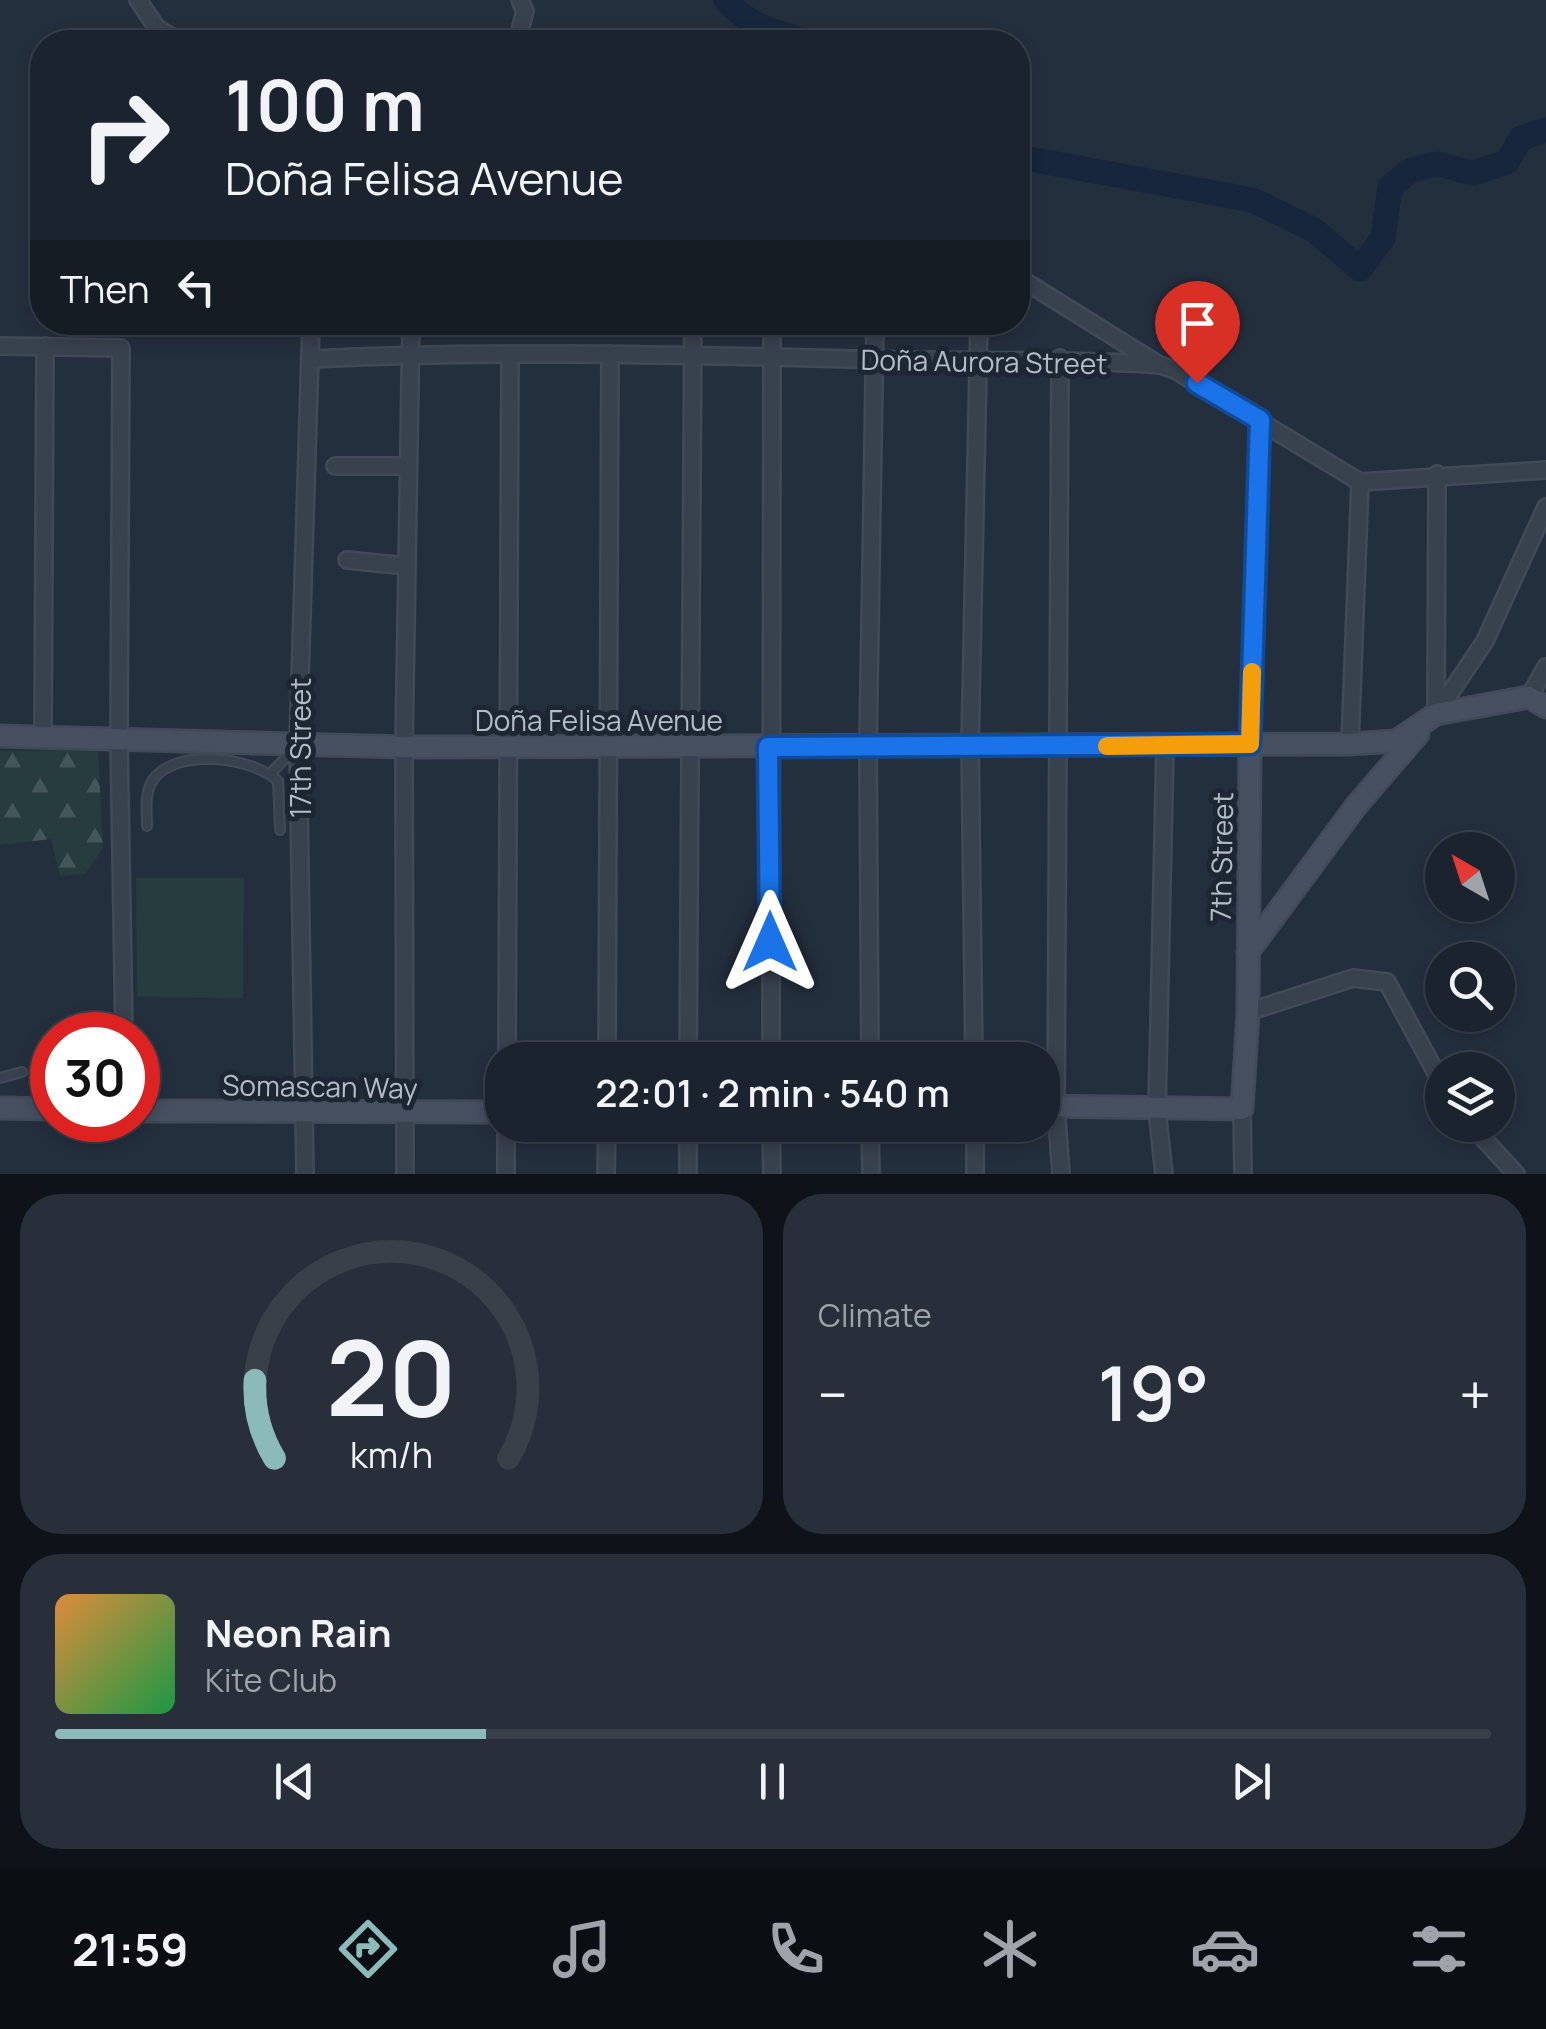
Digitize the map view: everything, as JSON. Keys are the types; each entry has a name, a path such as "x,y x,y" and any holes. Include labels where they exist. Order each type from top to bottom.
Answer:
{"street":[{"path":"138,0 160,30"},
{"path":"520,0 525,11 520,30"},
{"path":"1030,284 1160,365"},
{"name":"17th Street","path":"305,1174 298,745 311,335"},
{"path":"405,1174 404,747 411,335"},
{"path":"688,1042 693,335"},
{"path":"771,335 768,747 771,1042"},
{"path":"870,1042 868,746 874,335"},
{"path":"974,1042 970,746 978,335"},
{"path":"0,346 121,348 118,737 124,1012"},
{"path":"43,738 46,346"},
{"name":"Doña Aurora Street","path":"312,359 410,354 692,354 873,360 1060,358 1160,365 1260,420 1360,482"},
{"path":"608,1042 610,354"},
{"path":"506,1042 510,355"},
{"path":"1051,1042 1059,745 1060,358"},
{"name":"7th Street","path":"1243,1174 1260,420"},
{"path":"335,466 408,466"},
{"path":"1350,744 1360,482 1437,474 1546,470"},
{"path":"1436,714 1437,474"},
{"path":"1248,952 1356,806 1436,714 1485,641 1546,507"},
{"path":"348,560 407,566"},
{"path":"1538,702 1546,668"},
{"name":"Doña Felisa Avenue","path":"0,736 404,747 1350,744 1396,741 1436,714 1538,702"},
{"path":"1164,747 1157,1110 1164,1174"},
{"path":"1248,1012 1353,978 1387,982 1425,1052"},
{"path":"1060,1106 1242,1109"},
{"path":"0,1108 30,1109"},
{"name":"Somascan Way","path":"160,1111 485,1113"},
{"path":"506,1142 506,1174"},
{"path":"606,1174 607,1142"},
{"path":"688,1142 688,1174"},
{"path":"772,1142 772,1174"},
{"path":"870,1142 871,1174"},
{"path":"974,1142 975,1174"},
{"path":"1055,1142 1061,1174"},
{"path":"1487,1142 1516,1174"}],"lane":[{"path":"270,774 298,745"},
{"path":"147,826 147,794 152,781 180,762 238,760 270,774 281,796 280,830"},
{"path":"0,1078 22,1072"}],"green space":[{"path":"98,750 103,848 85,874 60,876 51,839 0,845 0,751"},
{"path":"136,878 244,878 243,998 137,997"}],"waterway":[{"path":"726,0 770,30"},
{"path":"1030,159 1253,200 1314,230 1360,269 1383,238 1390,187 1411,170 1438,164 1473,173 1507,162 1521,138 1546,130"}],"slow traffic":[{"path":"1107,746 1250,744 1252,672"}],"route":[{"path":"770,942 768,747 1250,744 1260,420 1197,383"}]}
